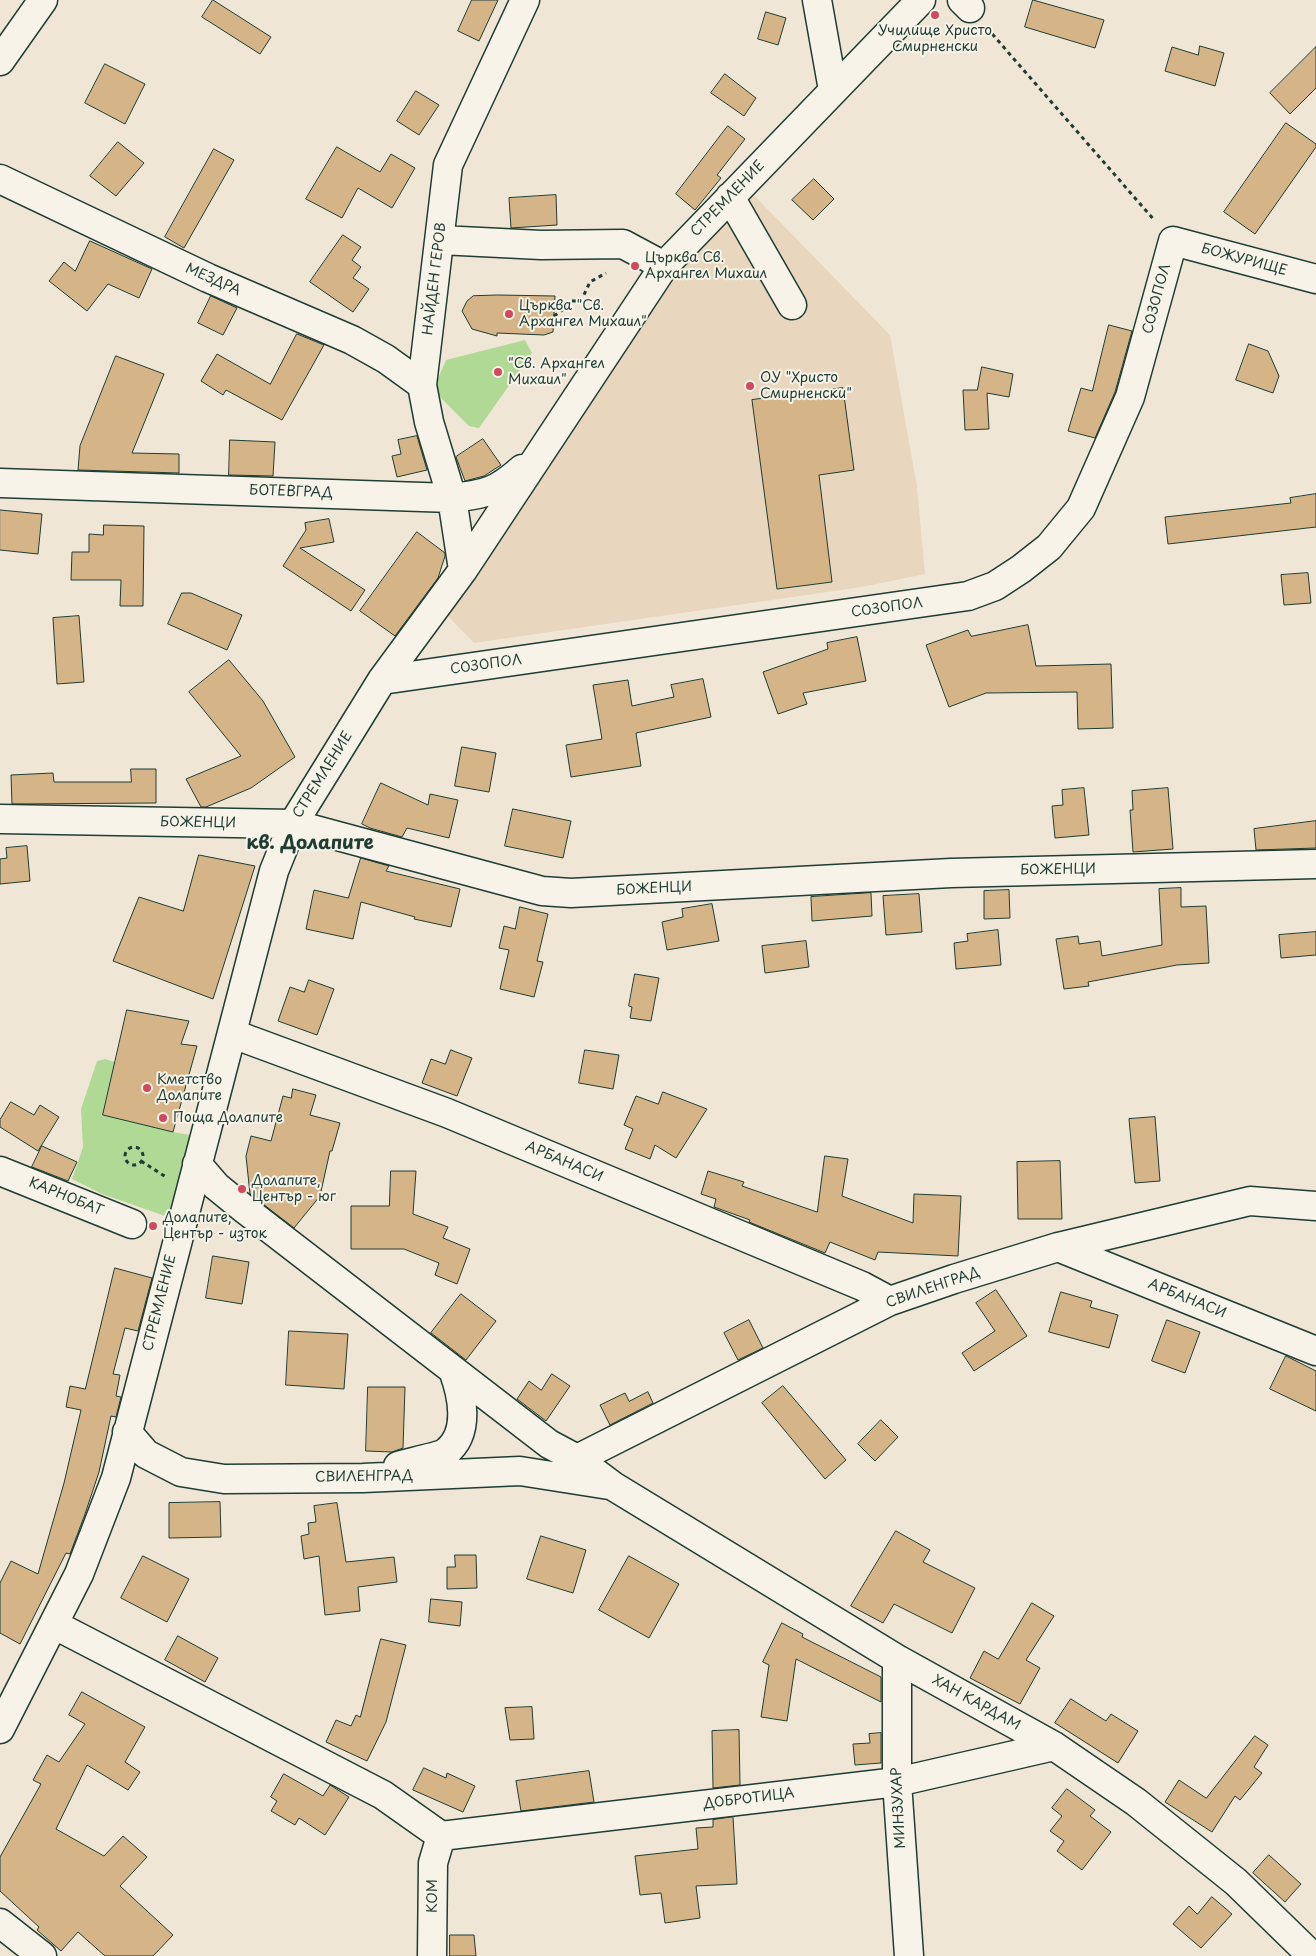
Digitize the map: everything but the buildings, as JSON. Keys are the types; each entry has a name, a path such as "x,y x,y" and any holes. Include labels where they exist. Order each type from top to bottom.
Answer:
{"street":[{"path":"0,61 43,0"},
{"name":"НАЙДЕН ГЕРОВ","path":"463,570 452,498 429,422 422,385 448,165 525,0"},
{"path":"817,0 833,90"},
{"name":"СТРЕМЛЕНИЕ","path":"0,1729 55,1625 79,1574 116,1478 274,871 293,824 382,680 463,570 664,266 920,0"},
{"name":"МЕЗДРА","path":"0,178 208,278 352,340 386,359 422,385"},
{"path":"730,197 792,305"},
{"path":"440,240 541,244 622,244 664,266"},
{"name":"БОЖУРИЩЕ","path":"1173,241 1316,279"},
{"name":"СОЗОПОЛ","path":"382,680 968,596 995,586 1049,547 1081,508 1130,397 1173,241"},
{"name":"БОТЕВГРАД","path":"0,483 452,498 486,493 503,486 523,468 556,430"},
{"name":"БОЖЕНЦИ","path":"0,820 293,824 542,891 572,893 951,873 1316,864"},
{"name":"АРБАНАСИ","path":"233,1034 447,1113 862,1286 890,1301"},
{"name":"ХАН КАРДАМ","path":"197,1164 222,1192 548,1444 577,1460 613,1486 897,1659 1054,1746 1136,1802 1236,1882 1312,1956"},
{"name":"КАРНОБАТ","path":"0,1171 132,1224"},
{"name":"СВИЛЕНГРАД","path":"577,1460 890,1301 1058,1247 1250,1200 1316,1206"},
{"name":"АРБАНАСИ","path":"1058,1247 1316,1351"},
{"path":"364,1478 421,1458 445,1453 456,1439 462,1424 462,1404 453,1370"},
{"name":"СВИЛЕНГРАД","path":"127,1432 146,1454 181,1472 224,1479 364,1478 520,1472 613,1486"},
{"path":"55,1625 383,1795 441,1836"},
{"name":"МИНЗУХАР","path":"897,1659 897,1782 909,1956"},
{"name":"ДОБРОТИЦА","path":"441,1836 897,1782 1054,1746"},
{"name":"КОМ","path":"432,1956 433,1863 441,1836"},
{"path":"0,1923 42,1956"}],"path":[{"path":"966,4 1173,241"},
{"path":"554,316 568,306 571,301 580,301 590,282 610,271"},
{"path":"137,1148 143,1156 136,1165 129,1164 126,1162 125,1153 128,1149 137,1148"}],"shaded area":[{"name":"ОУ \"Христо Смирненски\"","path":"747,188 890,335 917,487 925,574 862,587 474,643 447,615 569,437 668,275"}],"green space":[{"path":"525,340 532,353 479,428 469,426 433,390 446,360"},
{"path":"105,1059 115,1062 173,1132 190,1135 168,1217 102,1194 72,1179 83,1147 81,1109 97,1061"}],"place":[{"name":"Училище Христо Смирненски","path":"935,15"},
{"name":"Църква Св. Архангел Михаил","path":"635,266"},
{"name":"Църква \"Св. Архангел Михаил\"","path":"509,314"},
{"name":"\"Св. Архангел Михаил\"","path":"498,372"},
{"name":"ОУ \"Христо Смирненски\"","path":"750,386"},
{"name":"Кметство Долапите","path":"147,1088"},
{"name":"Поща Долапите","path":"163,1118"},
{"name":"Долапите, Център - юг","path":"242,1189"},
{"name":"Долапите, Център - изток","path":"153,1226"}],"district":[{"name":"кв. Долапите","path":"310,844"}]}
